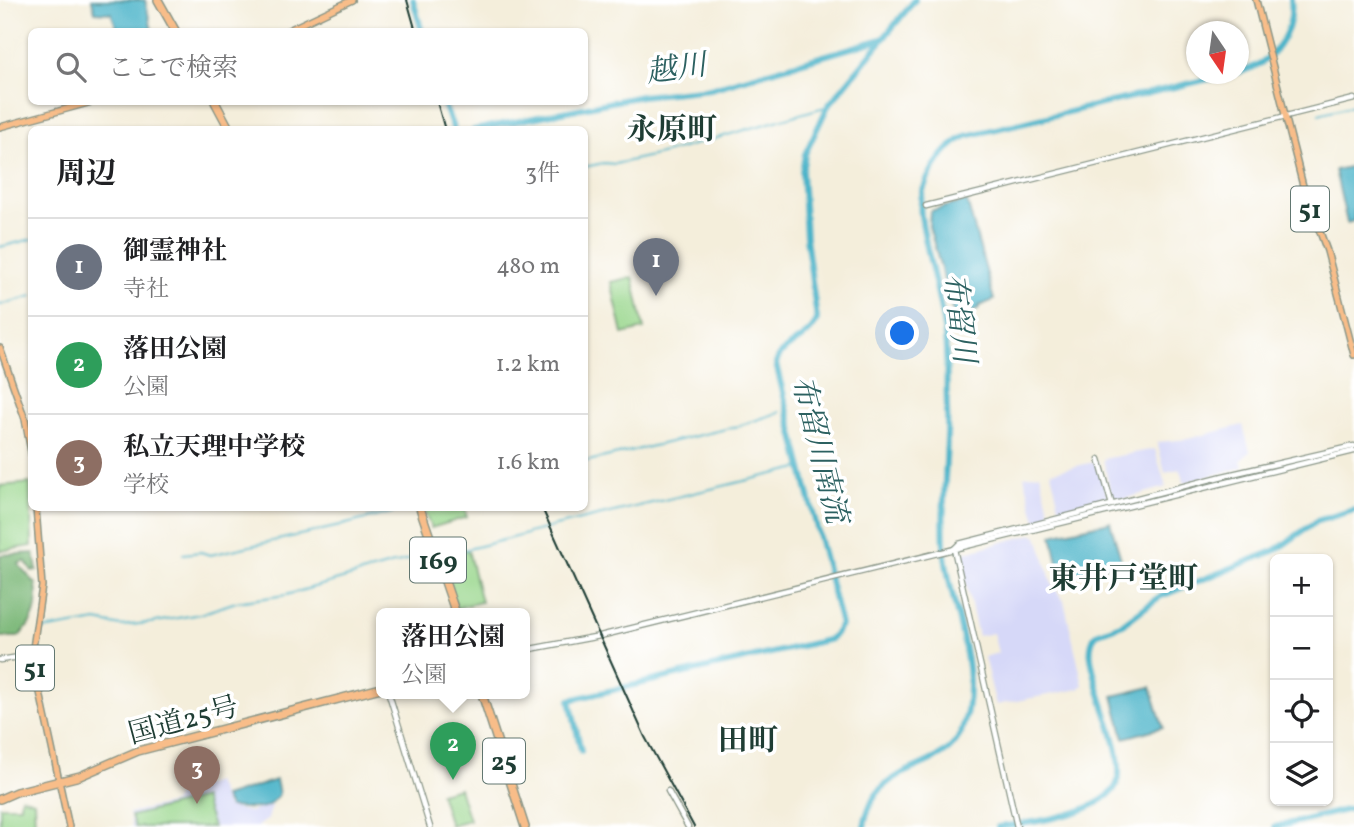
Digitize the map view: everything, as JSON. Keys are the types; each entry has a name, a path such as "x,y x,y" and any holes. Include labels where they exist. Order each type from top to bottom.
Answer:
{"highway":[{"path":"158,0 174,28"},
{"path":"217,105 228,126"},
{"name":"169","path":"421,511 454,608"},
{"name":"国道25号","path":"0,799 80,776 163,744 376,689"},
{"name":"25","path":"484,699 525,827"}],"main road":[{"path":"292,28 352,0"},
{"name":"51","path":"1256,0 1303,186 1327,251 1354,355"},
{"path":"0,127 81,105"},
{"path":"0,348 28,418"},
{"name":"51","path":"36,511 42,586 32,655 69,827"}],"street":[{"path":"926,206 1354,99"},
{"path":"953,549 959,544 1112,505 1354,448"},
{"path":"530,649 558,646 1354,448"},
{"path":"1099,459 1112,505"},
{"path":"953,549 1017,824"},
{"path":"0,660 32,655"},
{"path":"391,699 430,827"},
{"path":"668,791 688,827"}],"shaded area":[{"path":"1243,425 1250,452 1241,460 1243,467 1184,483 1180,469 1165,473 1157,442 1188,439"},
{"path":"1155,449 1166,487 1113,502 1103,459"},
{"path":"1098,461 1109,502 1061,514 1051,472"},
{"path":"1040,473 1051,517 1036,521 1024,476"},
{"path":"1033,534 1038,536 1052,584 1064,601 1083,685 1079,689 996,705 984,657 998,653 993,633 978,636 960,557 962,553"},
{"path":"216,782 227,807 250,812 272,805 268,819 257,827 132,827 129,813 173,803 179,793"}],"green space":[{"path":"633,277 644,329 623,334 611,282"},
{"path":"28,483 32,546 0,551 0,486"},
{"path":"424,511 465,511 467,517 431,528"},
{"path":"468,550 481,602 456,608 439,554"},
{"path":"34,553 37,570 32,571 25,561 18,564 36,584 37,599 32,619 18,637 0,637 0,555"},
{"path":"459,788 469,820 450,825 440,793"},
{"path":"21,797 34,801 35,827 0,827 0,806 20,806"},
{"path":"203,798 213,827 135,827 131,816"}],"water":[{"path":"92,0 145,0 152,28 117,28 111,13 95,12"},
{"path":"1354,166 1354,221 1347,223 1335,170"},
{"path":"967,201 994,300 979,306 978,310 954,316 929,226 930,211"},
{"path":"1110,522 1121,559 1118,563 1061,577 1052,535"},
{"path":"1151,687 1163,727 1124,738 1113,696"},
{"path":"276,780 279,794 274,801 262,807 229,807 224,797"}],"waterway":[{"name":"越川","path":"413,0 421,28"},
{"name":"布留川南流","path":"581,751 570,700 831,639 841,625 776,364 784,351 809,332 817,319 806,237 802,172 805,154 828,106 915,0"},
{"name":"布留川","path":"1249,69 1270,55 1285,36 1291,0"},
{"name":"越川","path":"494,126 641,96 710,89 882,39"},
{"name":"布留川","path":"864,827 870,805 881,789 895,778 940,756 952,746 961,732 967,708 967,662 944,545 946,348 942,314 921,215 927,180 940,159 966,136 1187,84"},
{"name":"越川","path":"444,105 452,126"},
{"path":"1319,114 1354,105"},
{"path":"588,166 615,164 665,153 828,106"},
{"path":"0,247 28,240"},
{"path":"0,305 28,297"},
{"path":"588,461 739,426 780,412"},
{"path":"551,527 803,467"},
{"path":"998,827 1069,814 1104,799 1115,788 1119,774 1117,751 1091,656 1091,645 1096,634 1123,624 1159,597 1276,550 1317,521 1354,510"},
{"path":"342,525 398,511"},
{"path":"183,554 201,552 210,555 340,526"},
{"path":"528,533 549,528"},
{"path":"437,552 468,549 527,534"},
{"path":"358,574 433,553"},
{"path":"150,623 200,614 236,602 286,595 356,575"},
{"path":"42,630 97,621 121,626 148,623"},
{"path":"1275,827 1354,808"}],"railway":[{"path":"407,0 415,28"},
{"path":"438,105 444,126"},
{"path":"543,511 645,737 694,827"}],"place":[{"name":"御霊神社","path":"656,296"},
{"name":"落田公園","path":"453,780"},
{"name":"私立天理中学校","path":"197,804"}],"district":[{"name":"永原町","path":"672,129"},
{"name":"東井戸堂町","path":"1123,578"},
{"name":"田町","path":"748,740"}]}
